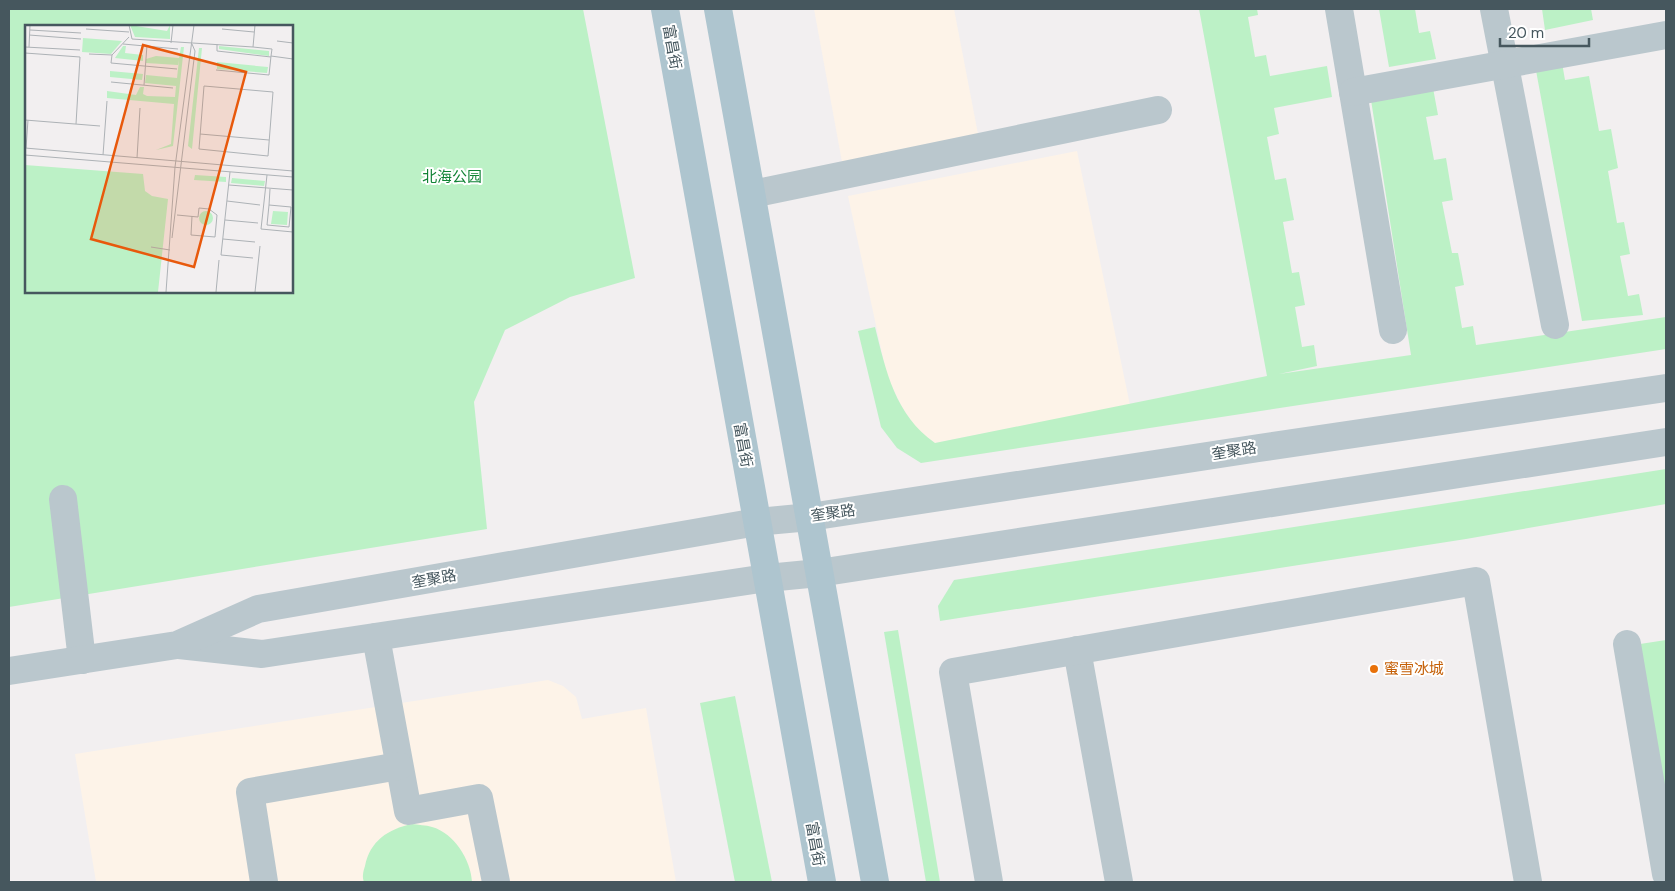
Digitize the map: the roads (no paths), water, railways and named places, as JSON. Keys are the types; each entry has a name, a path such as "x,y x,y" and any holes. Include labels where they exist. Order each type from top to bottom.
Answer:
{"main road":[{"name":"富昌街","path":"665,9 822,882"},
{"path":"718,9 875,882"}],"street":[{"path":"1339,9 1393,330"},
{"path":"1494,9 1503,65 1555,325"},
{"path":"1353,92 1666,35"},
{"path":"752,194 1158,110"},
{"name":"奎聚路","path":"9,671 177,644 258,609 757,522 810,517 1666,388"},
{"path":"177,644 262,654 767,578 820,573 1666,442"},
{"path":"64,499 82,660"},
{"path":"989,882 953,672 1476,581 1528,882"},
{"path":"376,637 408,811 479,798 496,882"},
{"path":"1627,644 1666,874"},
{"path":"1078,650 1119,882"},
{"path":"264,882 250,792 400,766"}],"place":[{"name":"蜜雪冰城","path":"1374,669"}],"park label":[{"name":"北海公园","path":"452,177"}]}
